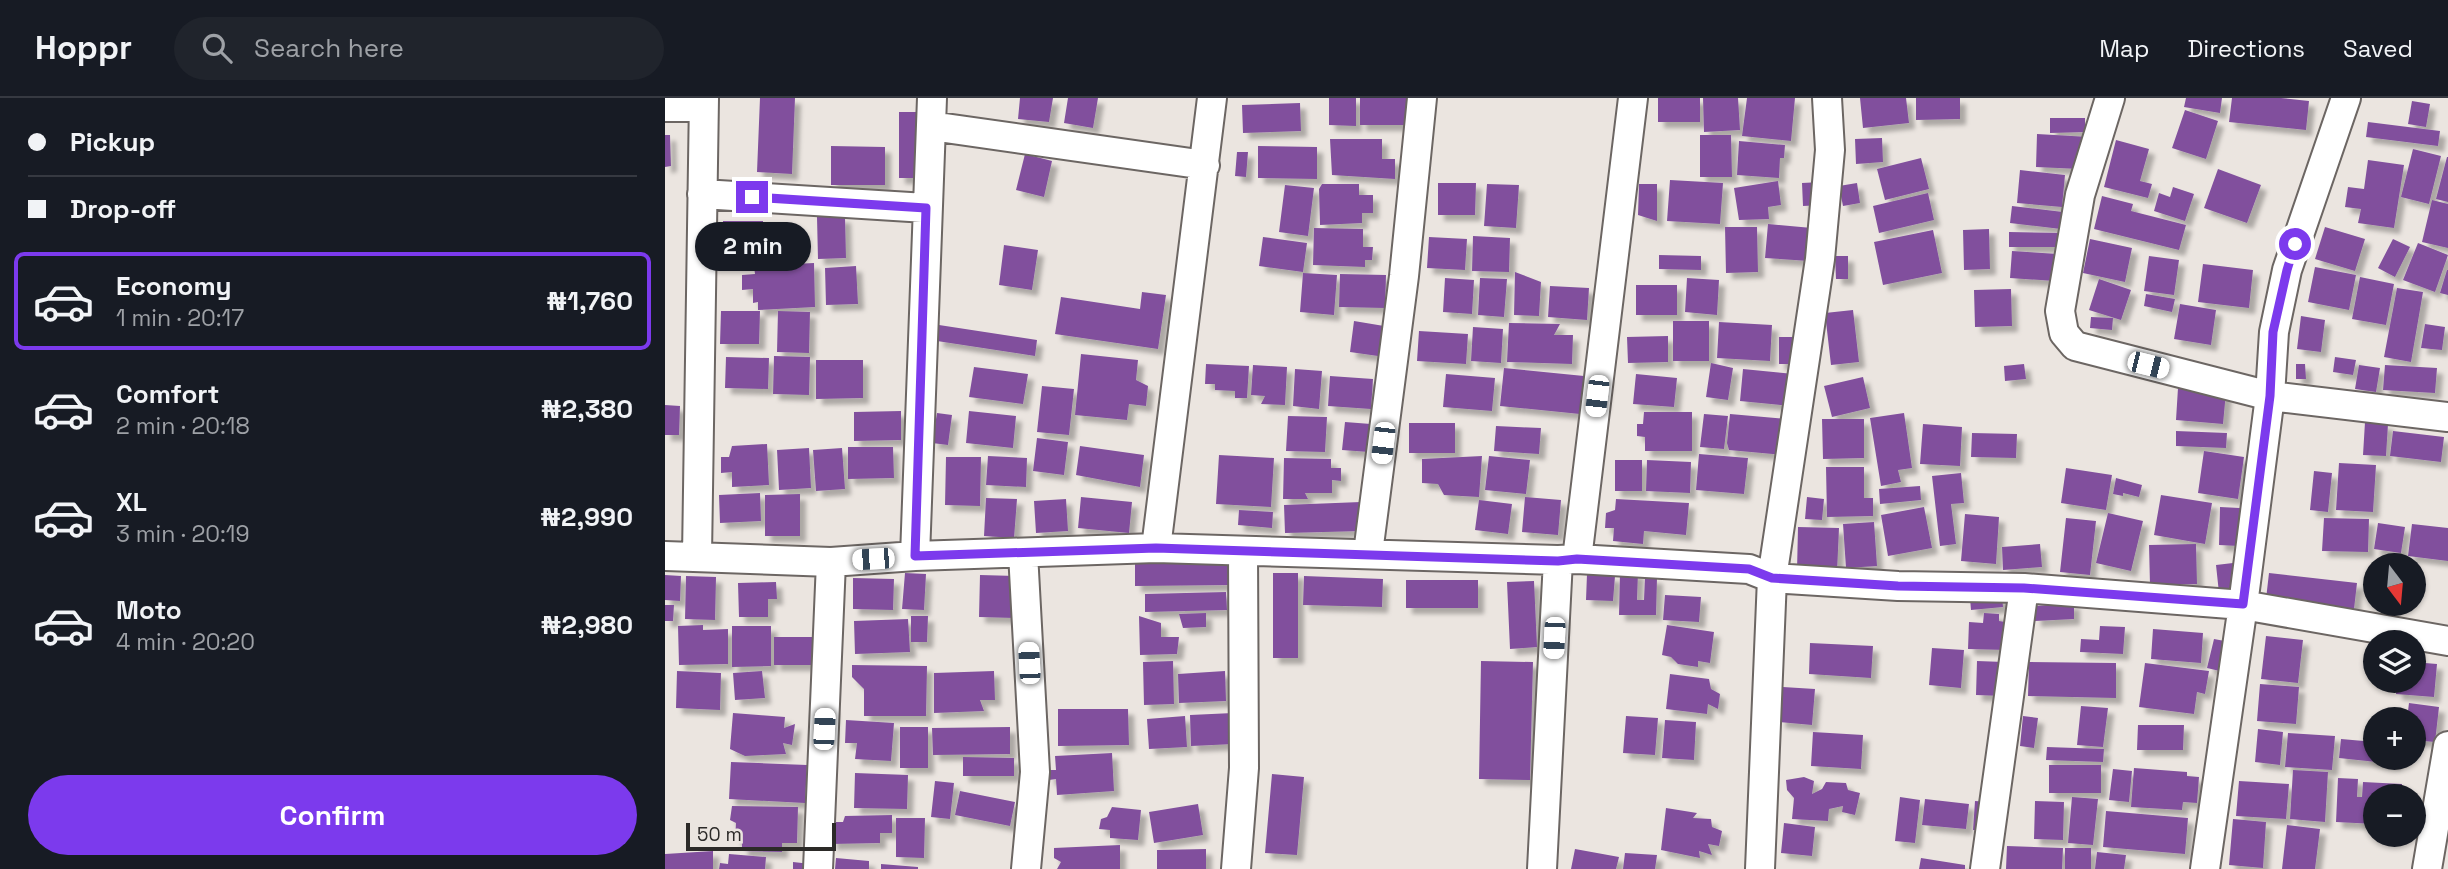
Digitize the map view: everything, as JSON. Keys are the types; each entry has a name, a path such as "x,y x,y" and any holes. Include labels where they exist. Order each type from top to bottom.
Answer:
{"street":[{"path":"915,556 932,98"},
{"path":"1156,548 1212,98"},
{"path":"1368,554 1404,276 1422,98"},
{"path":"1542,869 1567,560 1633,98"},
{"path":"1760,869 1772,578 1820,260 1830,150 1827,98"},
{"path":"2110,98 2080,195 2060,312 2064,333 2075,346 2270,396 2448,417"},
{"path":"2205,869 2270,396 2273,332 2287,270 2346,98"},
{"path":"665,107 704,102 697,556"},
{"path":"932,126 1205,165"},
{"path":"702,194 926,208"},
{"path":"665,556 831,562 915,556 1156,548 1567,560 1749,569 1772,578 1898,586 2024,588 2243,604 2448,641"},
{"path":"1236,869 1244,768 1243,551"},
{"path":"1023,553 1035,772 1025,869"},
{"path":"818,869 831,562"},
{"path":"1985,869 2024,588"},
{"path":"2427,869 2448,746"}],"building":[{"path":"760,98 795,98 792,174 757,172"},
{"path":"1020,98 1053,98 1049,122 1018,119"},
{"path":"1068,98 1098,98 1093,128 1064,123"},
{"path":"1329,98 1356,98 1356,126 1329,125"},
{"path":"1360,98 1406,98 1406,125 1360,125"},
{"path":"1658,98 1700,98 1700,122 1658,122"},
{"path":"1703,98 1738,98 1740,130 1704,132"},
{"path":"1747,98 1795,98 1791,141 1742,136"},
{"path":"1860,98 1906,98 1909,123 1863,128"},
{"path":"1916,98 1960,98 1960,119 1916,120"},
{"path":"2186,98 2222,98 2220,113 2184,107"},
{"path":"2232,98 2309,101 2306,130 2229,122"},
{"path":"2412,101 2430,104 2426,127 2408,124"},
{"path":"1300,103 1301,131 1243,133 1242,105"},
{"path":"2185,110 2218,121 2206,159 2172,148"},
{"path":"899,112 922,112 923,178 899,178"},
{"path":"2050,118 2085,118 2085,132 2050,133"},
{"path":"2368,122 2440,131 2438,146 2366,137"},
{"path":"2037,134 2089,137 2080,169 2036,167"},
{"path":"665,135 670,135 671,166 665,167"},
{"path":"1700,135 1731,135 1732,177 1700,177"},
{"path":"1882,138 1883,162 1856,164 1855,139"},
{"path":"1330,139 1382,139 1382,159 1395,159 1395,179 1332,175"},
{"path":"2116,140 2149,149 2140,181 2152,184 2148,198 2104,187"},
{"path":"1739,141 1785,145 1784,158 1780,158 1779,178 1737,175"},
{"path":"831,146 885,147 885,185 831,185"},
{"path":"1258,146 1317,147 1317,179 1258,178"},
{"path":"2413,149 2441,156 2429,204 2401,197"},
{"path":"1237,152 1248,152 1246,177 1235,176"},
{"path":"1025,154 1052,161 1044,197 1016,190"},
{"path":"2448,157 2448,202 2436,199"},
{"path":"1921,158 1929,189 1885,200 1877,169"},
{"path":"2368,160 2404,165 2394,228 2358,223 2361,209 2345,207 2348,187 2364,189"},
{"path":"2218,169 2261,185 2247,223 2204,208"},
{"path":"2020,170 2065,175 2062,207 2017,203"},
{"path":"1670,180 1723,183 1720,224 1667,221"},
{"path":"1778,181 1781,205 1768,207 1769,219 1739,220 1734,188"},
{"path":"1821,182 1823,205 1803,206 1802,183"},
{"path":"1438,183 1476,183 1475,215 1438,215"},
{"path":"1857,183 1860,203 1843,206 1839,186"},
{"path":"1322,184 1359,184 1359,195 1373,195 1373,213 1362,213 1362,223 1320,225 1319,189"},
{"path":"1487,184 1519,185 1516,228 1484,226"},
{"path":"1639,184 1657,184 1657,221 1638,215"},
{"path":"1285,185 1314,188 1308,236 1279,232"},
{"path":"2173,187 2194,194 2185,221 2154,211 2159,193 2170,197"},
{"path":"1928,193 1934,220 1879,233 1873,206"},
{"path":"2102,196 2133,204 2131,211 2186,225 2179,250 2094,229"},
{"path":"2432,200 2448,204 2448,248 2422,242"},
{"path":"2012,206 2063,212 2061,229 2010,223"},
{"path":"817,217 845,217 846,258 818,259"},
{"path":"723,221 763,221 763,256 723,256"},
{"path":"1768,224 1812,228 1809,261 1765,258"},
{"path":"1725,227 1757,227 1758,272 1726,273"},
{"path":"2325,227 2365,239 2355,271 2315,259"},
{"path":"1314,228 1363,229 1363,247 1373,247 1372,260 1365,260 1365,267 1313,265"},
{"path":"1989,229 1990,269 1964,270 1963,230"},
{"path":"1933,230 1942,273 1883,285 1874,242"},
{"path":"2009,232 2061,233 2060,247 2009,247"},
{"path":"1473,236 1510,238 1509,272 1472,271"},
{"path":"1263,237 1307,243 1303,272 1259,266"},
{"path":"1429,237 1467,239 1465,270 1427,268"},
{"path":"2090,239 2132,248 2125,282 2083,273"},
{"path":"2393,239 2410,247 2395,277 2378,268"},
{"path":"2418,243 2448,255 2435,292 2403,280"},
{"path":"1004,245 1038,250 1032,290 999,285"},
{"path":"2012,251 2058,254 2055,281 2010,278"},
{"path":"1659,255 1701,256 1701,270 1659,269"},
{"path":"1835,256 1848,256 1848,279 1836,279"},
{"path":"2149,256 2179,260 2174,295 2144,291"},
{"path":"814,263 815,307 758,310 758,302 753,303 753,289 742,290 742,275 755,274 754,266"},
{"path":"2203,264 2253,270 2249,308 2198,302"},
{"path":"856,266 858,304 826,305 825,268"},
{"path":"2315,267 2356,275 2349,310 2308,302"},
{"path":"2448,270 2448,295 2440,293"},
{"path":"1515,272 1541,282 1539,316 1514,315"},
{"path":"1303,273 1337,275 1334,315 1300,312"},
{"path":"1340,274 1386,275 1385,308 1339,307"},
{"path":"2360,277 2394,284 2386,325 2352,319"},
{"path":"1445,278 1474,280 1472,314 1443,312"},
{"path":"1480,278 1507,279 1504,317 1478,315"},
{"path":"1687,278 1719,280 1717,315 1685,312"},
{"path":"2099,279 2131,290 2121,320 2089,310"},
{"path":"1636,285 1677,285 1677,315 1636,315"},
{"path":"1550,286 1589,288 1587,320 1548,317"},
{"path":"2397,288 2423,292 2411,362 2384,357"},
{"path":"2011,289 2012,326 1975,327 1974,290"},
{"path":"1142,292 1166,295 1158,349 1055,334 1061,297 1140,309"},
{"path":"2146,294 2175,299 2172,312 2144,306"},
{"path":"2180,304 2216,310 2211,345 2174,339"},
{"path":"1853,310 1859,362 1831,365 1825,313"},
{"path":"721,311 760,311 759,344 720,344"},
{"path":"778,311 810,312 809,353 777,352"},
{"path":"2301,316 2325,320 2321,352 2297,349"},
{"path":"2091,317 2113,318 2112,330 2090,328"},
{"path":"1354,321 1390,327 1385,357 1350,352"},
{"path":"1673,321 1709,321 1709,361 1673,361"},
{"path":"1719,322 1772,325 1770,361 1717,358"},
{"path":"1509,323 1560,324 1554,335 1573,335 1572,364 1507,362"},
{"path":"2425,324 2445,327 2442,350 2421,348"},
{"path":"939,325 1037,340 1035,356 937,341"},
{"path":"1473,327 1503,329 1501,363 1471,361"},
{"path":"1419,331 1468,334 1466,364 1417,361"},
{"path":"1668,336 1668,362 1628,363 1627,337"},
{"path":"1779,337 1795,337 1796,364 1779,364"},
{"path":"1081,354 1138,360 1136,380 1148,386 1146,406 1129,404 1127,420 1075,415"},
{"path":"774,356 810,357 809,395 773,394"},
{"path":"726,357 769,358 768,389 725,388"},
{"path":"2335,357 2356,360 2353,375 2333,372"},
{"path":"816,360 863,360 863,398 816,399"},
{"path":"1711,363 1733,368 1728,400 1706,397"},
{"path":"1206,364 1249,366 1247,398 1235,398 1235,391 1215,390 1215,384 1205,384"},
{"path":"2024,364 2026,379 2005,381 2004,366"},
{"path":"2296,364 2305,364 2306,379 2296,379"},
{"path":"1253,365 1287,367 1285,405 1261,404 1265,396 1251,395"},
{"path":"2359,365 2380,368 2376,392 2355,389"},
{"path":"2385,365 2437,368 2435,393 2383,390"},
{"path":"974,367 1028,374 1023,404 969,397"},
{"path":"1504,368 1584,376 1580,414 1500,406"},
{"path":"1295,369 1322,371 1319,409 1293,406"},
{"path":"1743,369 1794,374 1791,406 1740,401"},
{"path":"1446,374 1495,378 1492,411 1443,407"},
{"path":"1636,374 1677,378 1674,407 1633,404"},
{"path":"1330,376 1373,379 1371,409 1328,406"},
{"path":"1863,377 1870,408 1832,417 1824,386"},
{"path":"1042,386 1074,389 1069,435 1037,432"},
{"path":"2178,388 2226,392 2223,424 2176,420"},
{"path":"665,405 680,406 679,435 665,435"},
{"path":"901,411 901,440 854,441 854,412"},
{"path":"969,411 1016,416 1013,448 966,443"},
{"path":"1644,412 1692,412 1692,451 1645,451 1645,437 1637,436 1637,424 1643,424"},
{"path":"937,413 952,415 948,445 932,443"},
{"path":"1904,413 1912,468 1898,470 1901,482 1881,486 1870,418"},
{"path":"1704,414 1728,416 1724,449 1700,447"},
{"path":"1730,414 1787,419 1784,455 1729,450 1727,443"},
{"path":"1288,416 1327,417 1325,452 1286,451"},
{"path":"1822,419 1864,419 1864,458 1823,459"},
{"path":"1345,422 1371,424 1369,452 1342,450"},
{"path":"2365,422 2388,424 2386,456 2363,455"},
{"path":"1409,423 1455,423 1455,453 1409,453"},
{"path":"1923,424 1962,427 1960,466 1920,464"},
{"path":"1496,426 1541,428 1539,454 1494,451"},
{"path":"2176,431 2227,433 2226,448 2176,446"},
{"path":"2393,431 2444,437 2441,462 2390,456"},
{"path":"1972,433 2017,434 2016,458 1971,457"},
{"path":"1037,438 1068,442 1064,475 1033,471"},
{"path":"767,444 769,485 732,487 732,472 721,473 721,457 729,457 732,446"},
{"path":"1080,446 1144,455 1140,487 1076,475"},
{"path":"848,447 893,447 894,478 848,479"},
{"path":"809,448 811,488 779,490 777,450"},
{"path":"842,448 845,489 816,491 813,450"},
{"path":"2204,451 2244,457 2238,499 2198,493"},
{"path":"1699,454 1748,458 1744,494 1696,490"},
{"path":"1219,455 1274,458 1271,507 1216,504"},
{"path":"988,456 1027,458 1026,487 986,485"},
{"path":"1482,456 1479,497 1444,495 1438,484 1422,483 1422,459"},
{"path":"1489,456 1530,460 1526,494 1485,490"},
{"path":"946,457 981,457 980,506 945,505"},
{"path":"1284,458 1331,459 1331,468 1341,468 1341,481 1332,480 1332,493 1305,493 1308,499 1283,499"},
{"path":"1615,460 1642,460 1642,491 1615,491"},
{"path":"1647,460 1691,462 1690,493 1646,491"},
{"path":"2339,463 2376,465 2373,512 2336,510"},
{"path":"1826,467 1864,467 1864,498 1873,498 1873,516 1827,517"},
{"path":"2066,468 2112,475 2106,510 2061,503"},
{"path":"2314,471 2332,473 2328,512 2310,510"},
{"path":"1961,473 1964,503 1951,504 1956,544 1940,546 1932,476"},
{"path":"2116,478 2142,485 2139,497 2123,493 2123,496 2113,494"},
{"path":"1920,486 1921,500 1880,504 1879,489"},
{"path":"760,493 761,521 720,523 719,495"},
{"path":"800,494 800,536 765,536 765,495"},
{"path":"2161,495 2212,503 2205,544 2154,535"},
{"path":"1081,497 1132,502 1129,533 1078,528"},
{"path":"1525,497 1561,500 1558,535 1522,532"},
{"path":"1807,497 1824,499 1822,520 1805,519"},
{"path":"986,498 1017,499 1014,538 984,536"},
{"path":"1066,499 1068,531 1036,533 1034,501"},
{"path":"1616,499 1689,503 1686,535 1644,531 1643,544 1613,541 1614,528 1605,528 1606,513 1615,510"},
{"path":"1479,500 1512,504 1508,534 1475,530"},
{"path":"1361,502 1362,531 1285,533 1284,505"},
{"path":"1924,507 1932,548 1888,556 1881,515"},
{"path":"2220,507 2240,508 2239,546 2219,545"},
{"path":"1239,510 1273,512 1272,528 1238,525"},
{"path":"2108,513 2143,521 2131,571 2096,563"},
{"path":"1965,514 1999,517 1996,564 1961,561"},
{"path":"2066,518 2096,521 2090,575 2060,572"},
{"path":"2324,518 2369,519 2368,552 2322,551"},
{"path":"1874,522 1877,566 1846,568 1843,524"},
{"path":"2378,523 2405,527 2401,553 2374,549"},
{"path":"2412,524 2448,528 2448,561 2426,558 2426,553 2408,553"},
{"path":"1798,527 1839,528 1837,572 1797,571"},
{"path":"2040,544 2042,567 2003,570 2002,547"},
{"path":"2196,544 2197,584 2150,585 2149,545"},
{"path":"1231,562 1231,585 1135,586 1135,563"},
{"path":"2233,563 2236,591 2219,593 2216,565"},
{"path":"1620,572 1638,572 1637,600 1644,600 1645,577 1657,578 1656,615 1619,615"},
{"path":"905,573 926,574 924,610 902,609"},
{"path":"1273,573 1298,573 1298,658 1273,658"},
{"path":"2269,573 2357,583 2354,609 2266,599"},
{"path":"1587,574 1615,576 1613,601 1586,600"},
{"path":"665,575 681,576 680,601 665,600"},
{"path":"980,575 1016,576 1015,618 979,617"},
{"path":"686,576 716,577 715,620 685,619"},
{"path":"1304,576 1383,579 1382,607 1303,605"},
{"path":"853,578 894,579 893,610 853,609"},
{"path":"1406,580 1478,580 1478,608 1406,608"},
{"path":"1534,581 1537,647 1510,649 1507,582"},
{"path":"776,582 777,599 768,599 768,617 739,617 738,583"},
{"path":"1226,592 1227,610 1145,612 1145,594"},
{"path":"1665,595 1701,597 1699,622 1663,620"},
{"path":"2002,596 2003,607 1971,610 1970,598"},
{"path":"2074,603 2074,619 2035,621 2035,606"},
{"path":"665,605 674,605 673,621 665,621"},
{"path":"1206,613 1206,627 1183,628 1179,614"},
{"path":"1984,613 1999,614 1999,621 2005,622 2008,650 1968,649 1969,622 1983,623"},
{"path":"911,616 928,616 927,642 911,642"},
{"path":"1139,616 1161,623 1161,637 1179,637 1177,654 1140,655"},
{"path":"908,619 910,652 855,654 854,621"},
{"path":"703,625 703,630 728,629 728,664 679,665 678,626"},
{"path":"1667,625 1714,632 1710,663 1698,661 1698,667 1678,664 1671,657 1662,655"},
{"path":"732,626 771,626 771,666 732,667"},
{"path":"2100,626 2125,627 2123,654 2080,652 2081,639 2099,640"},
{"path":"2153,629 2203,633 2201,663 2151,659"},
{"path":"2266,636 2303,640 2298,683 2261,679"},
{"path":"774,637 813,637 813,665 774,665"},
{"path":"2214,639 2230,642 2224,672 2207,668"},
{"path":"1810,643 1873,646 1871,678 1809,674"},
{"path":"1932,648 1964,650 1961,688 1929,685"},
{"path":"1173,661 1174,704 1144,705 1143,662"},
{"path":"1481,661 1533,662 1530,780 1479,779"},
{"path":"1977,661 2004,662 2003,696 1976,695"},
{"path":"2029,662 2116,663 2116,698 2028,696"},
{"path":"2145,663 2209,671 2205,694 2197,692 2194,714 2139,707"},
{"path":"2426,663 2437,664 2434,697 2396,694 2426,693"},
{"path":"852,665 927,666 926,716 864,716 864,689 852,677"},
{"path":"677,671 721,673 720,710 676,708"},
{"path":"762,671 765,698 735,700 733,673"},
{"path":"994,671 995,700 980,700 984,711 934,713 934,673"},
{"path":"1225,671 1226,701 1179,703 1178,674"},
{"path":"1670,674 1709,679 1711,689 1720,694 1718,709 1708,704 1707,714 1666,709"},
{"path":"2260,684 2299,687 2296,724 2257,721"},
{"path":"1783,687 1815,689 1812,725 1779,722"},
{"path":"2409,703 2439,707 2435,742 2426,741 2426,707 2408,707"},
{"path":"2081,706 2108,708 2103,747 2077,745"},
{"path":"1058,709 1128,709 1129,745 1058,746"},
{"path":"733,713 785,717 784,728 795,724 792,745 783,743 786,754 745,756 730,749"},
{"path":"1233,713 1234,744 1191,746 1190,715"},
{"path":"1185,716 1187,747 1149,749 1147,719"},
{"path":"1626,716 1658,718 1655,755 1623,753"},
{"path":"2023,716 2038,718 2034,748 2020,746"},
{"path":"846,720 894,723 891,761 855,759 857,743 845,743"},
{"path":"1665,720 1696,722 1694,760 1662,758"},
{"path":"2138,725 2184,725 2183,750 2137,750"},
{"path":"900,727 928,727 928,768 900,768"},
{"path":"1010,727 1010,754 933,755 932,728"},
{"path":"2258,729 2283,732 2280,765 2255,762"},
{"path":"1813,732 1863,735 1861,769 1811,766"},
{"path":"2288,733 2335,736 2332,770 2285,767"},
{"path":"2341,739 2363,741 2363,761 2339,758"},
{"path":"2047,747 2104,749 2103,762 2046,760"},
{"path":"1112,753 1114,791 1057,795 1056,779 1049,780 1048,770 1056,770 1055,756"},
{"path":"963,757 1014,758 1014,776 963,776"},
{"path":"731,762 807,765 805,803 729,799"},
{"path":"2049,765 2101,765 2101,793 2049,793"},
{"path":"2134,768 2187,772 2187,776 2199,777 2197,803 2183,802 2182,810 2131,807"},
{"path":"2113,769 2132,771 2129,802 2109,800"},
{"path":"2293,770 2328,772 2325,822 2290,819"},
{"path":"855,773 908,775 907,809 854,808"},
{"path":"1272,774 1304,777 1297,855 1265,853"},
{"path":"1804,777 1814,781 1812,794 1822,789 1826,782 1846,783 1848,790 1860,793 1855,815 1842,812 1843,806 1829,809 1828,821 1792,819 1794,798 1787,790 1786,780"},
{"path":"2338,778 2358,779 2357,797 2362,797 2363,782 2402,784 2363,784 2363,823 2336,822"},
{"path":"935,781 954,783 950,819 931,817"},
{"path":"2239,781 2289,784 2286,819 2236,816"},
{"path":"960,791 1015,802 1010,826 955,815"},
{"path":"1900,797 1920,800 1915,843 1895,841"},
{"path":"2072,797 2098,799 2093,845 2068,843"},
{"path":"1925,799 1969,804 1966,829 1922,825"},
{"path":"1975,801 1989,802 1987,831 1973,830"},
{"path":"2035,801 2064,802 2063,840 2034,839"},
{"path":"1198,804 1203,835 1154,843 1149,812"},
{"path":"732,806 798,807 797,843 782,843 782,852 742,851 742,840 735,840 736,823 730,820"},
{"path":"1112,807 1141,810 1138,840 1110,838 1110,830 1099,829 1101,819 1107,817"},
{"path":"1666,808 1697,813 1693,818 1711,819 1712,827 1722,831 1719,846 1708,844 1712,855 1699,851 1700,858 1661,850"},
{"path":"2106,811 2188,818 2185,854 2103,847"},
{"path":"892,815 892,833 880,833 880,843 831,844 831,822 843,822 845,816"},
{"path":"896,818 925,818 924,858 896,857"},
{"path":"2233,819 2266,822 2263,868 2229,865"},
{"path":"1784,823 1815,827 1812,856 1781,853"},
{"path":"2287,825 2320,829 2315,869 2282,869"},
{"path":"1120,845 1120,869 1057,869 1061,862 1054,858 1054,848"},
{"path":"2007,846 2063,848 2062,869 2006,869"},
{"path":"2065,848 2091,848 2091,869 2065,869"},
{"path":"1206,849 1206,869 1157,869 1157,850"},
{"path":"1575,849 1619,857 1616,869 1571,869"},
{"path":"713,851 713,869 665,869 665,854"},
{"path":"2097,852 2126,855 2124,869 2095,869"},
{"path":"1625,853 1657,855 1655,869 1623,869"},
{"path":"729,854 766,857 765,869 719,869 720,863 728,864"},
{"path":"836,858 869,861 869,869 835,869"},
{"path":"1921,858 1965,865 1965,869 1919,869"},
{"path":"793,862 811,864 811,869 793,869"},
{"path":"881,864 918,867 918,869 881,869"}],"route":[{"path":"752,197 926,208 915,556 1156,548 1558,561 1577,559 1749,569 1772,578 1898,586 2024,588 2243,604 2270,396 2273,332 2295,244"}]}
